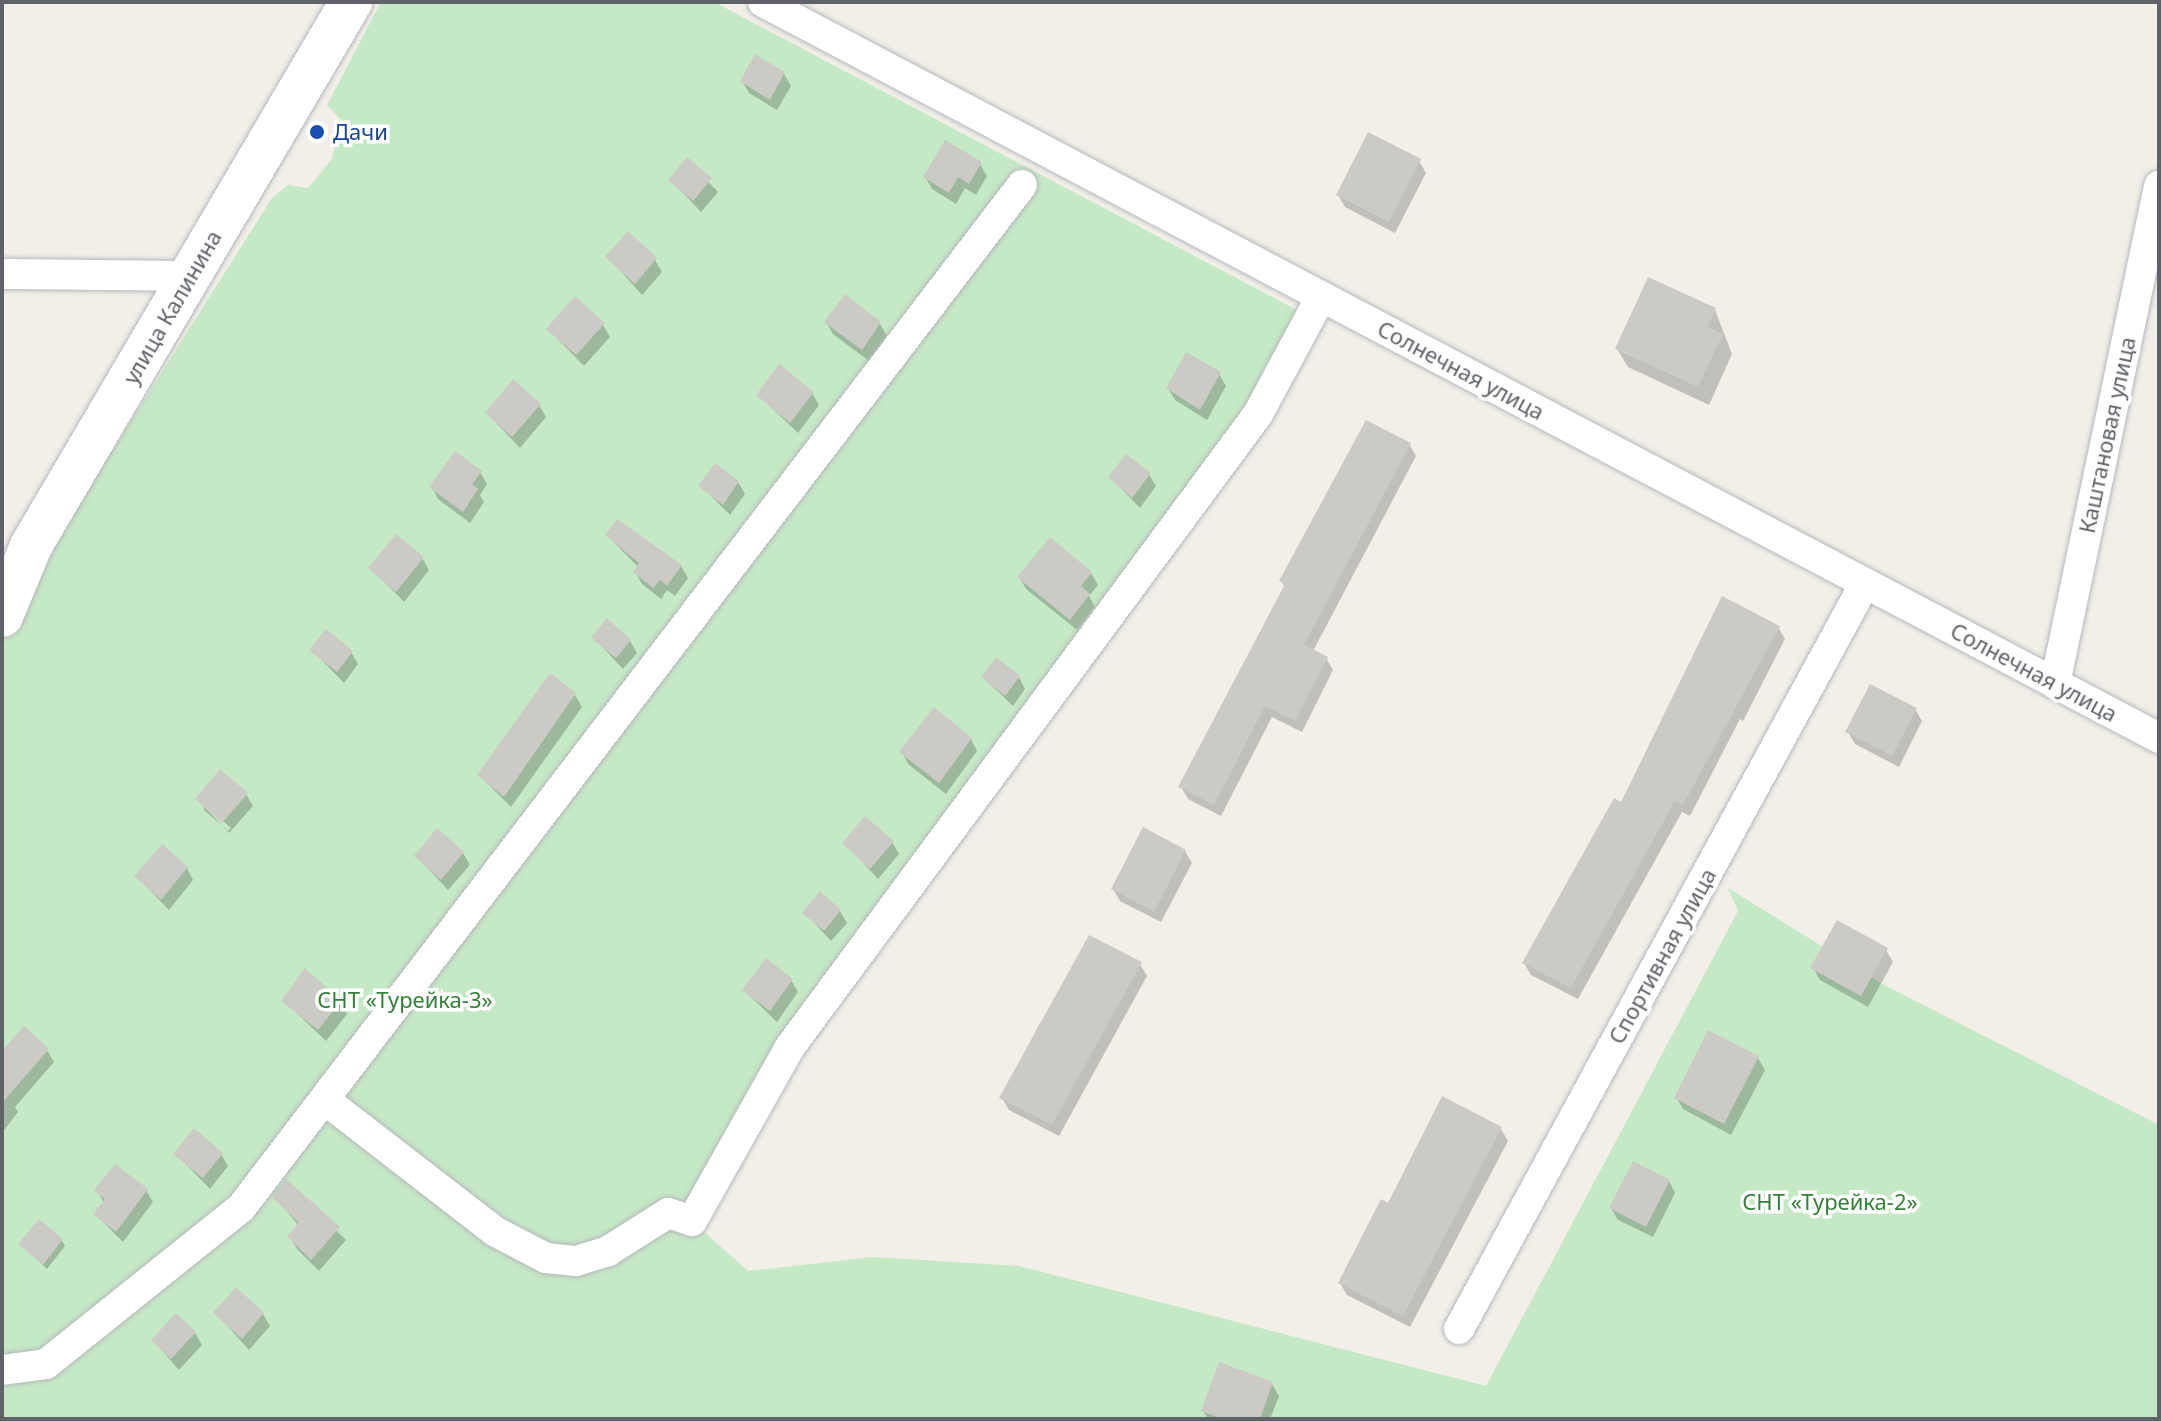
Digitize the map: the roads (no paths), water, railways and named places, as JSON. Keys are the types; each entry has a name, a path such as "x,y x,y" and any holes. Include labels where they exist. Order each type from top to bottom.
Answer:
{"street":[{"name":"улица Калинина","path":"2,616 31,546 351,2"},
{"name":"Солнечная улица","path":"763,2 2159,738"},
{"path":"2,1370 46,1364 241,1208 1022,185"},
{"name":"Каштановая улица","path":"2055,684 2159,186"},
{"path":"2,274 190,276"},
{"path":"325,1100 496,1232 546,1258 576,1261 608,1251 668,1213 692,1221 790,1047 1258,414 1321,297"},
{"name":"Спортивная улица","path":"1459,1329 1865,583"}],"place":[{"name":"Дачи","path":"317,132"}],"park label":[{"name":"СНТ «Турейка-3»","path":"405,1000"},
{"name":"СНТ «Турейка-2»","path":"1830,1202"}]}
